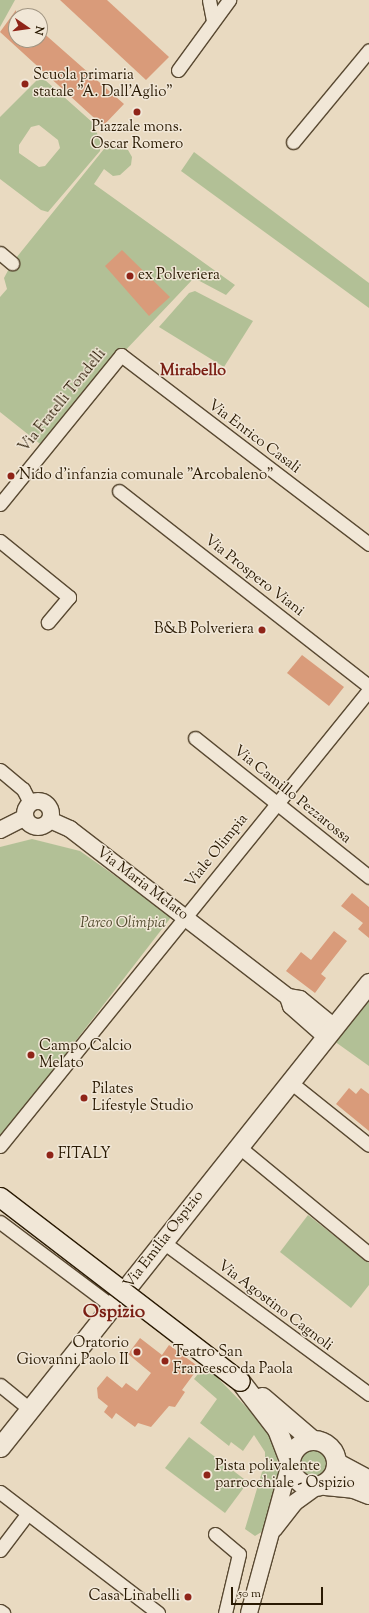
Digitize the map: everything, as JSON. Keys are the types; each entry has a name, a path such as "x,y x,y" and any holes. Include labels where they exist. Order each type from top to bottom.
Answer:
{"main road":[{"name":"Via Emilia Ospizio","path":"0,1447 369,982"},
{"path":"0,1197 240,1381 311,1439 332,1450 337,1464 334,1476 321,1485"},
{"path":"240,1381 277,1429 289,1463 297,1479 321,1485 353,1488 369,1494"},
{"path":"289,1463 294,1448 311,1439"},
{"path":"337,1464 369,1480"}],"street":[{"path":"209,0 213,21"},
{"path":"178,70 229,0"},
{"path":"293,142 369,50"},
{"path":"0,253 12,263"},
{"name":"Via Fratelli Tondelli","path":"0,504 121,355"},
{"name":"Via Enrico Casali","path":"121,355 369,544"},
{"name":"Via Prospero Viani","path":"119,491 369,686"},
{"path":"0,541 69,597 48,622"},
{"name":"Viale Olimpia","path":"0,1146 276,802 369,690"},
{"name":"Via Camillo Pezzarossa","path":"195,738 369,877"},
{"path":"0,770 23,790 28,810 34,827 44,826 50,820 52,811 47,803 39,800 28,810 0,830"},
{"name":"Via Maria Melato","path":"50,820 70,829 185,916 288,997 291,1006 329,1031"},
{"path":"289,1082 369,1145"},
{"path":"238,1146 369,1254"},
{"path":"0,1222 112,1306"},
{"name":"Via Agostino Cagnoli","path":"163,1242 369,1394"},
{"path":"0,1384 30,1409"},
{"path":"249,1613 274,1530 276,1509 289,1463"},
{"path":"274,1530 294,1503 321,1485"},
{"path":"0,1492 158,1613"},
{"path":"0,1550 28,1513"},
{"path":"214,1534 239,1554 224,1613"}],"green space":[{"path":"0,0 15,0 11,8 8,8 8,13 0,27"},
{"name":"Scuola primaria statale \"A. Dall'Aglio\"","path":"37,80 45,80 92,122 101,142 100,151 48,212 41,210 0,179 0,117","holes":["39,125 58,140 60,148 45,166 39,167 19,153 19,145 31,127"]},
{"path":"108,144 128,150 132,157 131,165 120,175 113,176 104,169 94,184 235,285 226,295 194,278 121,355 44,447 0,412 0,297 7,289 4,278 12,263"},
{"path":"194,152 369,283 369,308 181,171"},
{"path":"195,291 253,321 224,367 159,327 189,293"},
{"name":"Parco Olimpia","path":"32,839 80,851 172,916 0,1139 0,847"},
{"path":"369,997 369,1066 334,1041"},
{"path":"308,1215 369,1263 369,1285 351,1308 280,1252"},
{"path":"205,1365 253,1414 275,1442 279,1475 263,1531 255,1536 245,1529 265,1462 265,1452 254,1435 243,1451 231,1442 229,1446 200,1423 217,1399 194,1379"},
{"name":"Pista polivalente parrocchiale - Ospizio","path":"189,1437 248,1482 225,1513 165,1468"},
{"path":"314,1450 323,1454 327,1463 323,1472 314,1476 305,1472 301,1463 305,1454"}],"building":[{"path":"60,0 107,0 169,57 146,80"},
{"path":"8,21 8,39 0,32"},
{"path":"48,37 124,104 103,126 18,48 48,48"},
{"name":"ex Polveriera","path":"122,250 170,297 149,316 105,266"},
{"path":"302,655 344,687 329,706 287,673"},
{"path":"352,893 369,907 369,938 358,929 363,923 341,906"},
{"path":"334,931 347,941 321,974 326,978 315,993 286,971 301,952 311,960"},
{"path":"349,1088 356,1094 361,1088 369,1094 369,1131 336,1104"},
{"path":"140,1338 162,1355 169,1345 199,1367 182,1390 185,1392 175,1407 169,1406 151,1427 138,1423 135,1427 116,1413 112,1419 104,1412 108,1406 98,1398 97,1388 107,1376 122,1388 126,1383 137,1391 151,1373 128,1354"}],"place":[{"name":"Scuola primaria statale \"A. Dall'Aglio\"","path":"25,84"},
{"name":"Piazzale mons. Oscar Romero","path":"137,112"},
{"name":"ex Polveriera","path":"130,276"},
{"name":"Nido d'infanzia comunale \"Arcobaleno\"","path":"11,476"},
{"name":"B&B Polveriera","path":"262,630"},
{"name":"Campo Calcio Melato","path":"31,1055"},
{"name":"Pilates Lifestyle Studio","path":"84,1098"},
{"name":"FITALY","path":"50,1155"},
{"name":"Oratorio Giovanni Paolo II","path":"137,1352"},
{"name":"Teatro San Francesco da Paola","path":"165,1361"},
{"name":"Pista polivalente parrocchiale - Ospizio","path":"207,1475"},
{"name":"Casa Linabelli","path":"188,1597"}],"district":[{"name":"Mirabello","path":"193,372"},
{"name":"Ospizio","path":"114,1313"}]}
